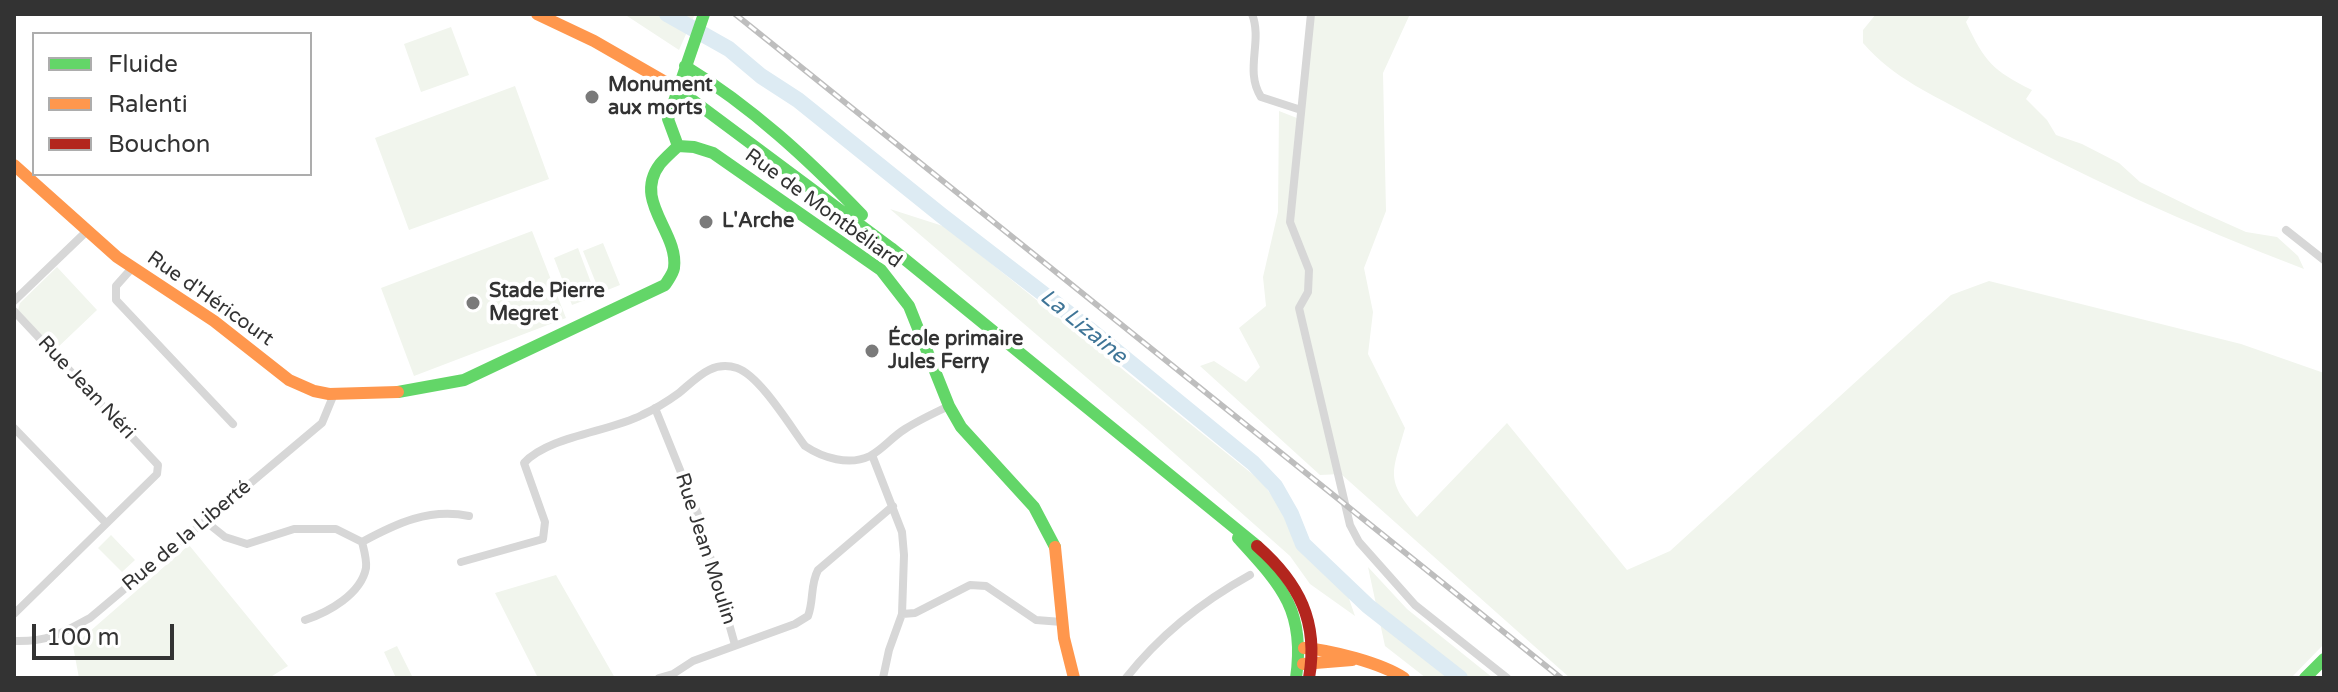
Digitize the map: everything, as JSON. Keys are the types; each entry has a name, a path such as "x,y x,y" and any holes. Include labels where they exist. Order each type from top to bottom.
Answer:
{"street":[{"path":"537,14 594,41 772,156 892,248 1219,517 1284,591 1297,619 1305,664 1355,660 1373,662 1404,678"},
{"path":"678,146 668,119 704,14"},
{"path":"1252,14 1256,30 1253,84 1261,97 1301,110"},
{"path":"1311,14 1290,222 1309,270 1308,292 1299,308 1352,531 1415,605 1507,678"},
{"path":"687,62 763,119 892,248"},
{"name":"Rue d'Héricourt","path":"14,165 132,268 220,325 285,378 313,391 334,394 387,393 438,387 464,380 665,285 675,269 675,258 650,200 649,187 655,168 678,146"},
{"name":"Rue de Montbéliard","path":"678,146 713,153 881,270 909,306 949,406 961,427 1043,519 1057,554 1062,622 1074,678"},
{"path":"14,301 88,230"},
{"path":"2286,230 2324,260"},
{"path":"132,268 116,286 116,300 233,424"},
{"name":"Rue Jean Néri","path":"14,311 158,465 157,474 106,523"},
{"path":"461,562 543,539 545,522 524,463 531,455 575,437 628,422 655,408 707,370 720,366 734,367 750,375 805,446 836,460 859,460 872,455 902,431 949,406"},
{"name":"Rue de la Liberté","path":"14,641 40,642 90,618 322,423 334,394"},
{"name":"Rue Jean Moulin","path":"655,408 699,517 735,645"},
{"path":"14,428 106,523 14,614"},
{"path":"872,455 902,532 904,555 902,614 883,678"},
{"path":"659,678 673,674 693,661 795,624 808,616 812,604 811,582 818,570 893,506"},
{"path":"362,542 393,525 445,511 469,516"},
{"path":"205,521 225,537 247,544 294,529 336,529 362,542"},
{"path":"305,620 323,614 360,585 367,564 362,542"},
{"path":"1126,678 1185,618 1222,590 1250,575"},
{"path":"902,614 915,613 970,585 986,586 1036,620 1062,622"},
{"path":"2305,678 2324,659"}],"shaded area":[{"path":"624,14 695,14 679,50"},
{"path":"1314,14 1410,14 1383,73 1386,211 1364,268 1373,312 1368,354 1405,428 1394,475 1400,493 1417,517 1507,423 1627,570 1670,551 1951,295 1989,281 2241,344 2324,373 2324,644 2291,678 1570,678 1341,474 1320,475 1200,366 1214,361 1246,382 1260,367 1239,328 1266,306 1263,277 1278,212 1279,111 1302,120"},
{"path":"1876,14 1971,14 1966,22 1985,56 2007,77 2032,90 2026,99 2047,120 2056,135 2119,163 2140,182 2199,211 2246,232 2277,237 2298,256 2304,269 2095,179 1914,85 1888,67 1863,43 1863,30"},
{"path":"451,27 469,75 421,92 404,44"},
{"path":"515,86 549,179 409,230 375,138"},
{"path":"890,209 946,227 1261,481 1278,504 1294,539 1307,558 1347,593 1355,616 1310,584 1290,556"},
{"name":"Stade Pierre Megret","path":"532,231 566,318 414,376 381,288"},
{"path":"603,243 620,285 600,293 583,251"},
{"path":"578,248 596,296 572,305 554,258"},
{"path":"57,267 97,310 55,350 18,310 20,303"},
{"path":"111,535 135,560 122,572 98,548"},
{"path":"189,545 288,666 269,678 79,678 73,646"},
{"path":"1368,567 1407,609 1493,678 1426,678 1385,646"},
{"path":"556,575 615,678 538,678 495,593"},
{"path":"397,646 413,678 396,678 384,652"}],"waterway":[{"name":"La Lizaine","path":"667,14 729,49 761,76 798,100 1089,329 1253,463 1275,486 1303,544 1368,606 1460,678"}],"railway":[{"path":"735,14 1561,678"}],"traffic: fast":[{"path":"678,146 668,119 704,14"},
{"path":"685,66 778,135 862,215"},
{"path":"667,83 687,96"},
{"path":"687,96 891,248 1257,546"},
{"path":"678,146 713,153 881,270 909,306 949,406 961,427 1034,507 1055,547"},
{"path":"398,392 464,380 665,285 673,270 674,255 653,204 651,191 660,164 678,146"},
{"path":"1238,538 1267,570 1287,600 1297,634 1296,678"},
{"path":"2305,678 2324,659"}],"traffic: slow":[{"path":"537,14 594,41 667,83"},
{"path":"14,165 117,257 214,321 289,380 329,394 398,392"},
{"path":"1055,547 1064,638 1074,678"},
{"path":"1304,648 1356,658 1404,678"},
{"path":"1303,664 1352,660"}],"traffic: jam":[{"path":"1257,546 1284,574 1302,605 1311,639 1309,678"}],"place":[{"name":"Monument aux morts","path":"592,97"},
{"name":"L'Arche","path":"706,222"},
{"name":"Stade Pierre Megret","path":"473,303"},
{"name":"École primaire Jules Ferry","path":"872,351"}]}
